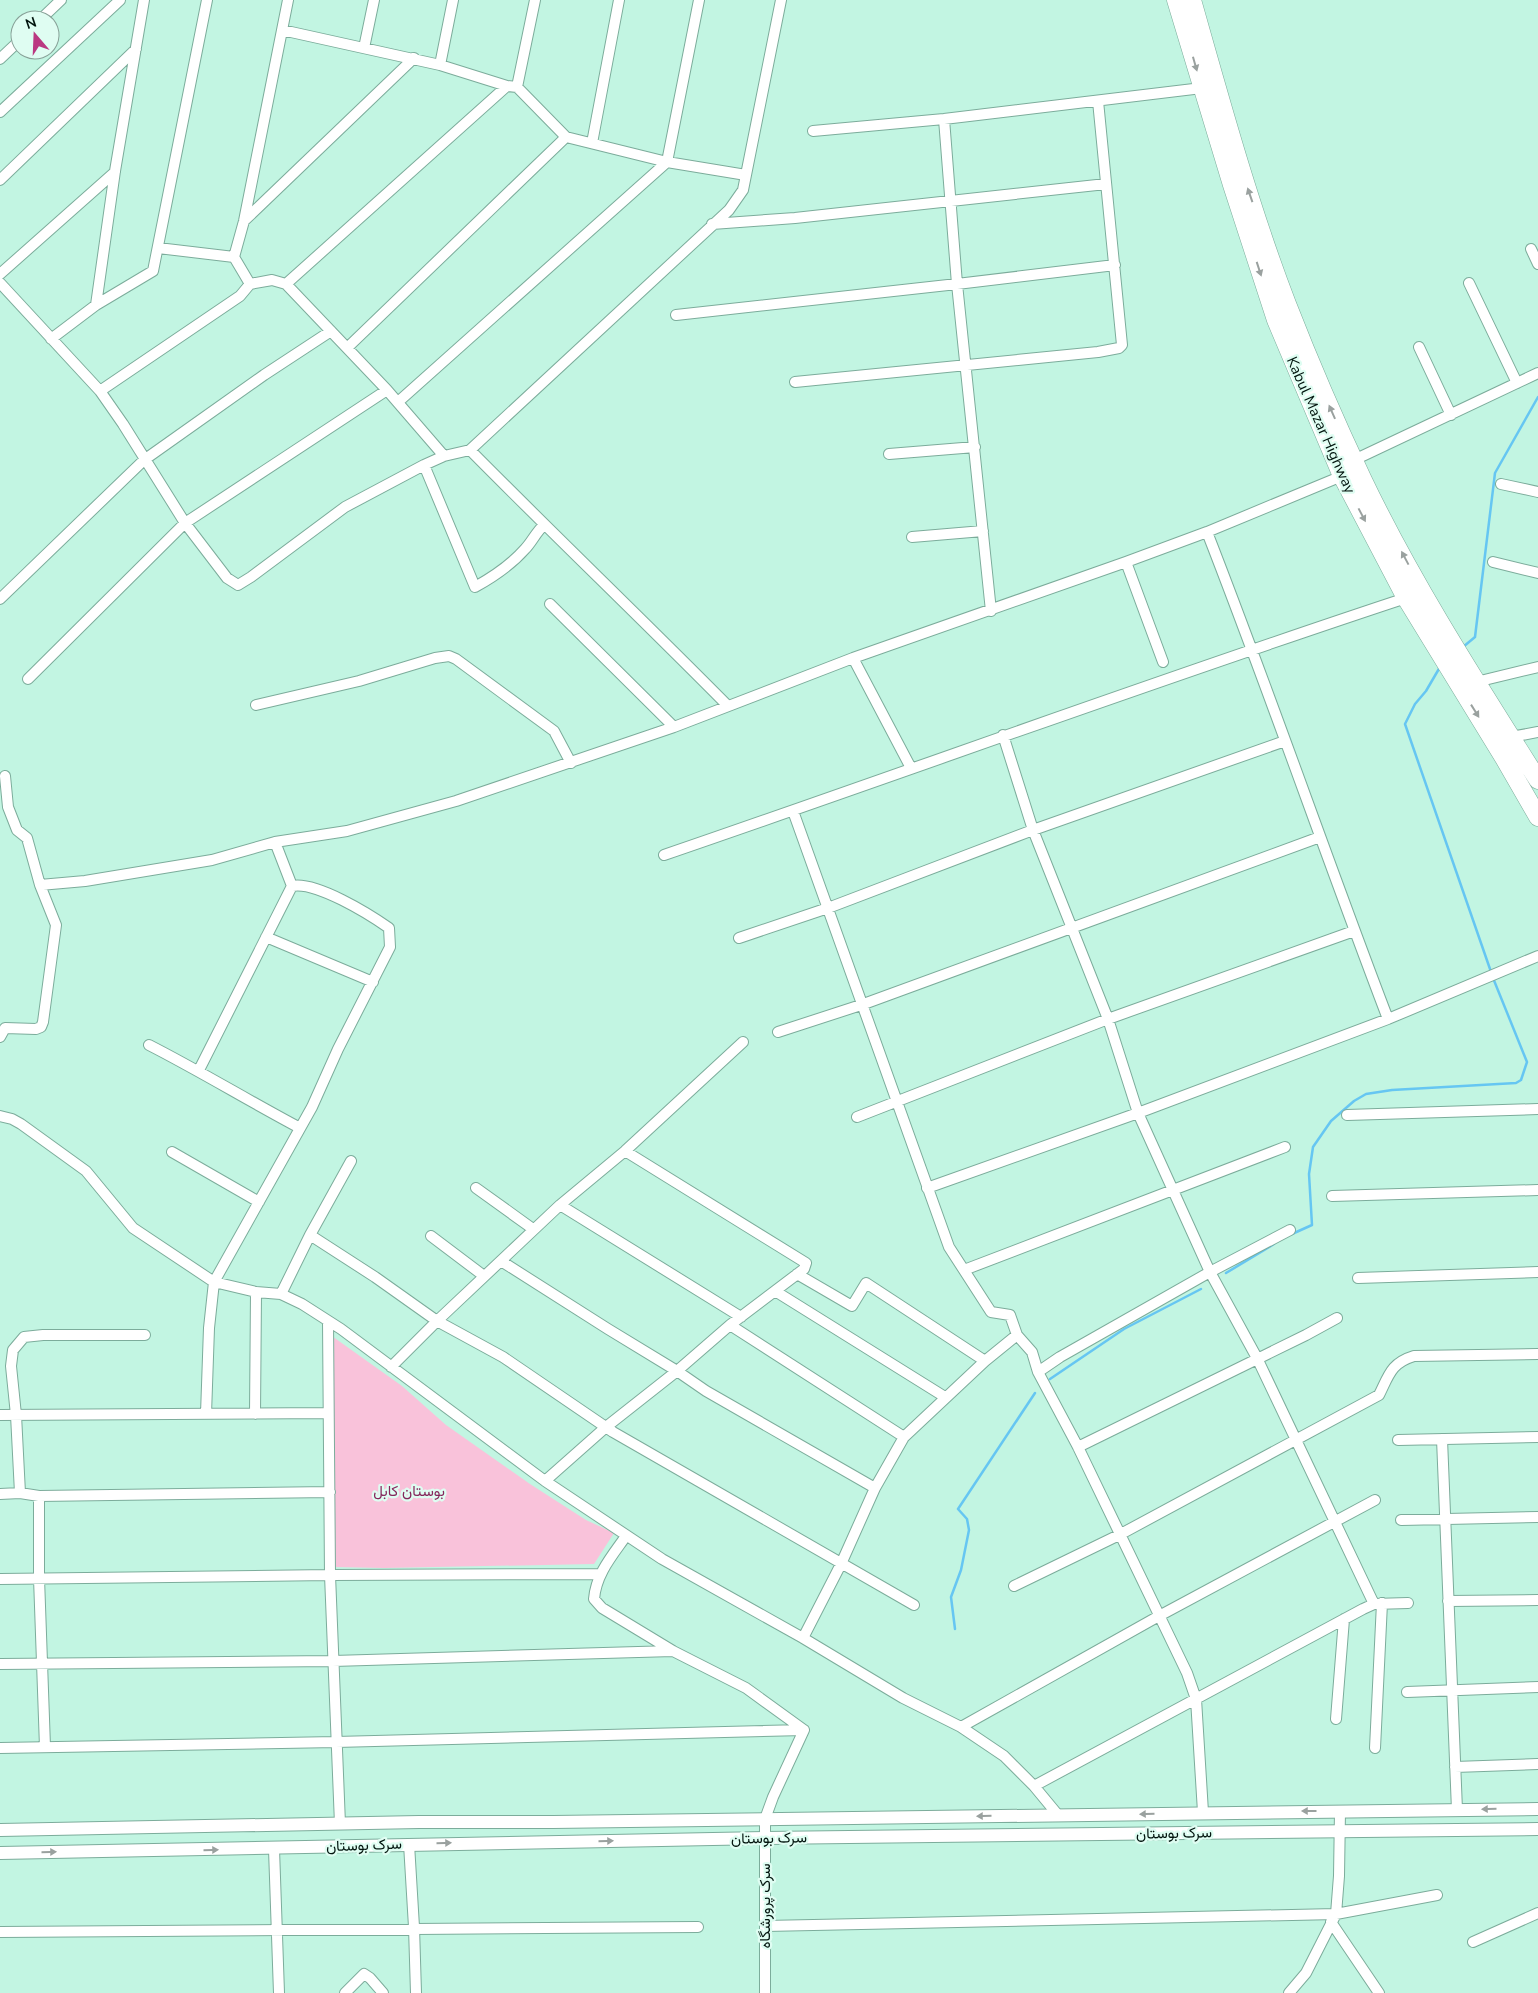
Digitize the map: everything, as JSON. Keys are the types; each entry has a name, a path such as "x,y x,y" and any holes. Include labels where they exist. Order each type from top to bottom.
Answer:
{"highway":[{"name":"Kabul Mazar Highway","path":"1176,0 1192,26 1238,159 1276,320 1345,482 1457,666 1504,758 1538,817"},
{"name":"Kabul Mazar Highway","path":"1192,0 1192,26 1202,88 1255,232 1364,481 1408,588"},
{"path":"1345,482 1364,481"},
{"name":"Kabul Mazar Highway","path":"1457,666 1476,682 1538,780"}],"street":[{"path":"50,10 61,0"},
{"path":"0,112 120,0"},
{"path":"96,305 115,171 144,0"},
{"path":"51,339 96,305 153,271 207,0"},
{"path":"250,284 234,257 244,221 288,0"},
{"path":"364,48 374,0"},
{"path":"440,64 453,0"},
{"path":"286,284 512,86 535,0"},
{"path":"592,142 619,0"},
{"path":"398,402 667,162 699,0"},
{"path":"0,283 100,391 185,523 227,578 238,585 264,568 345,507 424,465 444,456 470,450 729,210 743,190 780,0"},
{"path":"282,30 440,64 512,86 566,137 667,162 746,175"},
{"path":"0,180 136,49"},
{"path":"0,59 10,50"},
{"path":"244,221 414,58"},
{"path":"813,131 944,119 1060,104 1098,102 1202,88"},
{"path":"795,382 967,366 1119,348 1122,346 1098,102"},
{"path":"944,119 958,284 991,611"},
{"path":"348,348 566,137"},
{"path":"0,274 115,171"},
{"path":"712,224 795,218 1106,184"},
{"path":"158,248 234,257"},
{"path":"1531,249 1538,264"},
{"path":"676,315 958,284 1115,264"},
{"path":"100,391 240,296 250,284 272,280 286,284 387,390 444,456"},
{"path":"1469,283 1517,383"},
{"path":"0,599 144,460 264,375 331,331"},
{"path":"1419,347 1451,415"},
{"path":"1354,460 1538,373"},
{"path":"28,679 185,523 387,390"},
{"path":"889,454 975,446"},
{"path":"470,450 544,525 628,604 727,705"},
{"path":"424,465 475,587 494,576 526,549 544,525"},
{"path":"40,885 86,881 212,860 275,842 347,831 456,801 571,763 853,658 991,611 1345,482"},
{"path":"1501,484 1538,492"},
{"path":"912,537 983,531"},
{"path":"1207,532 1253,650 1354,931 1388,1019"},
{"path":"1126,562 1163,662"},
{"path":"1492,562 1538,573"},
{"path":"664,855 793,811 1003,735 1253,650 1408,588"},
{"path":"550,604 674,726"},
{"path":"256,705 359,681 435,658 449,656 456,658 554,731 571,763"},
{"path":"853,658 911,768"},
{"path":"1476,682 1538,667"},
{"path":"1511,737 1538,732"},
{"path":"1003,735 1034,830 1108,1019 1138,1113 1172,1192 1210,1272 1257,1358 1335,1521 1378,1604 1375,1748"},
{"path":"739,938 828,908 1034,830 1285,741"},
{"path":"0,1037 5,1028 36,1029 41,1027 56,925 40,885 27,838 17,830 8,807 5,776"},
{"path":"793,811 949,1246 992,1312 1010,1315 1017,1335 1032,1352 1038,1372 1078,1447 1187,1674 1196,1699 1203,1812"},
{"path":"778,1032 862,1005 1320,837"},
{"path":"199,1070 292,886 275,842"},
{"path":"206,1414 209,1328 214,1282 312,1107 338,1049 390,947 389,928 364,911 335,897 305,886 292,886"},
{"path":"857,1117 1108,1019 1354,931"},
{"path":"266,937 313,955 373,982"},
{"path":"927,1188 1138,1113 1388,1019 1538,956"},
{"path":"390,1367 560,1205 626,1151 743,1042"},
{"path":"149,1045 199,1070 300,1128"},
{"path":"1347,1115 1538,1109"},
{"path":"0,1116 21,1124 86,1171 133,1228 214,1282 256,1292 281,1294 302,1304 341,1329 545,1481 626,1536 662,1559 803,1638 903,1698 960,1728 1004,1756 1034,1786 1058,1815"},
{"path":"964,1270 1172,1192 1285,1147"},
{"path":"545,1481 606,1427 677,1371 730,1325 804,1269 806,1263 626,1151"},
{"path":"172,1152 259,1202"},
{"path":"281,1294 351,1161"},
{"path":"476,1188 533,1230"},
{"path":"1332,1196 1538,1190"},
{"path":"560,1205 741,1317"},
{"path":"1038,1372 1060,1357 1210,1272 1290,1230"},
{"path":"310,1236 376,1276 437,1321 503,1357 606,1427 914,1606"},
{"path":"431,1236 484,1276"},
{"path":"501,1262 706,1391 875,1488"},
{"path":"1358,1278 1538,1272"},
{"path":"797,1274 852,1306 866,1283 985,1361"},
{"path":"775,1291 945,1397"},
{"path":"255,1414 256,1292"},
{"path":"1078,1447 1336,1318"},
{"path":"328,1321 330,1575 340,1824"},
{"path":"730,1325 904,1437"},
{"path":"20,1493 16,1414 11,1366 12,1350 24,1337 44,1335 145,1335"},
{"path":"803,1638 841,1564 875,1488 904,1437 945,1397 1017,1335"},
{"path":"1014,1586 1119,1535 1297,1441 1379,1395 1393,1366 1404,1359 1414,1356 1538,1354"},
{"path":"0,1415 328,1412"},
{"path":"1398,1440 1538,1437"},
{"path":"1442,1440 1457,1810"},
{"path":"0,1494 20,1493 39,1496 330,1492"},
{"path":"39,1496 41,1664 45,1747"},
{"path":"960,1728 1159,1616 1375,1500"},
{"path":"1401,1520 1538,1517"},
{"path":"626,1536 600,1574 595,1588 594,1599 602,1608 673,1651 746,1688 804,1730"},
{"path":"0,1580 330,1575 600,1574"},
{"path":"1448,1602 1538,1600"},
{"path":"1034,1786 1344,1619 1378,1604 1408,1603"},
{"path":"1336,1719 1344,1619"},
{"path":"0,1664 333,1661 673,1651"},
{"path":"1407,1692 1538,1687"},
{"path":"0,1748 336,1742 804,1730"},
{"path":"765,1819 773,1797 804,1730"},
{"path":"1455,1767 1538,1764"},
{"name":"سرک بوستان","path":"0,1830 320,1824 1538,1809"},
{"path":"1289,1993 1306,1973 1334,1918 1340,1811"},
{"name":"سرک پرورشگاه","path":"765,1819 765,1993"},
{"path":"320,1824 321,1846"},
{"name":"سرک بوستان","path":"0,1853 765,1838 1538,1829"},
{"path":"409,1844 416,1993"},
{"path":"274,1849 279,1993"},
{"path":"765,1926 1334,1918 1437,1895"},
{"path":"1473,1942 1538,1913"},
{"path":"1334,1918 1379,1993"},
{"path":"0,1932 698,1927"},
{"path":"345,1993 364,1974 370,1978 382,1993"}],"green space":[{"name":"بوستان کابل","path":"329,1334 402,1386 446,1425 530,1484 586,1520 614,1533 594,1564 384,1568 333,1567"}],"waterway":[{"path":"1463,647 1475,637 1495,473 1538,397"},
{"path":"1440,667 1426,691 1415,704 1405,724 1490,969"},
{"path":"1292,1234 1312,1225 1309,1174 1313,1147 1331,1121 1354,1101 1366,1094 1392,1090 1516,1083 1521,1080 1527,1062 1493,978"},
{"path":"1226,1273 1274,1244"},
{"path":"1050,1379 1124,1329 1201,1289"},
{"path":"955,1629 951,1597 961,1570 969,1530 967,1519 958,1509 1035,1393"}]}
